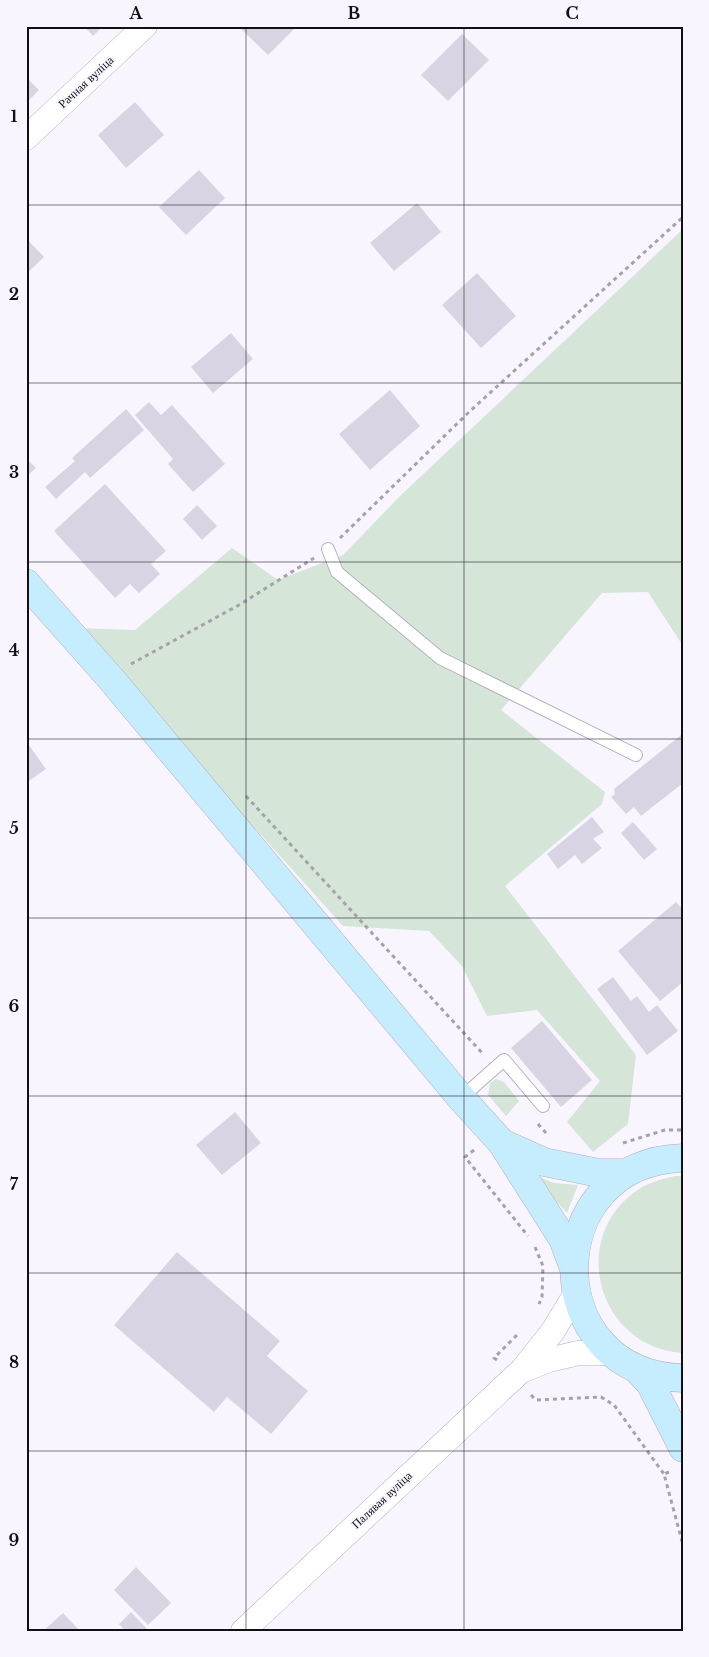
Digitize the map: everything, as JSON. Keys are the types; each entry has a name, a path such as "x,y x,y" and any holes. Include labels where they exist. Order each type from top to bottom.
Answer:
{"main road":[{"path":"26,584 112,680 461,1098 502,1143 563,1239 584,1315 596,1336 613,1353 636,1368 650,1383 683,1448"},
{"path":"502,1143 544,1162 599,1173 626,1173"},
{"path":"574,1280 575,1244 582,1223 608,1187 626,1173 647,1163 669,1158 683,1158"},
{"path":"636,1368 666,1378 683,1378"}],"street":[{"name":"Рачная вуліца","path":"26,138 145,26"},
{"name":"Палявая вуліца","path":"243,1631 522,1370 553,1331 574,1280"},
{"name":"Палявая вуліца","path":"522,1370 548,1360 578,1353 613,1353"}],"lane":[{"path":"328,549 337,572 440,658 636,755"},
{"path":"461,1098 504,1060 543,1106"}],"path":[{"path":"112,680 126,666 238,604 328,549 476,406 683,217"},
{"path":"536,1121 552,1140"},
{"path":"619,1146 665,1130 683,1130"},
{"path":"669,1472 664,1474 683,1545"}],"green space":[{"path":"683,229 683,646 648,592 602,593 501,710 605,792 602,804 505,886 636,1055 628,1124 593,1152 567,1122 600,1081 537,1010 487,1016 462,966 429,931 343,926 75,628 135,630 232,548 278,580 343,555 400,496"},
{"path":"496,1079 504,1082 519,1101 506,1116 488,1095 490,1083"},
{"path":"531,1174 554,1183 578,1185 567,1213"},
{"path":"675,1176 683,1176 683,1353 653,1346 630,1332 612,1311 602,1287 599,1260 603,1234 617,1209 639,1189"}],"building":[{"path":"84,26 103,26 93,36"},
{"path":"238,26 294,26 295,28 268,55"},
{"path":"462,34 489,60 448,101 421,75"},
{"path":"26,77 39,90 26,103"},
{"path":"135,102 164,135 126,168 98,135"},
{"path":"199,170 225,198 186,235 159,207"},
{"path":"417,203 441,232 394,271 370,243"},
{"path":"26,238 44,257 26,274"},
{"path":"477,273 516,316 481,348 442,305"},
{"path":"231,333 253,359 213,393 191,367"},
{"path":"390,390 420,426 370,470 339,434"},
{"path":"149,402 161,415 172,405 225,464 193,492 168,464 173,459 135,415"},
{"path":"126,409 144,430 90,478 85,472 56,499 45,487 75,461 72,458"},
{"path":"26,458 36,468 26,477"},
{"path":"105,484 166,551 151,564 160,574 139,593 130,584 115,598 54,531"},
{"path":"197,505 217,526 202,540 183,519"},
{"path":"681,735 683,738 683,783 641,816 634,807 626,814 611,797 615,794 614,789"},
{"path":"26,741 46,769 26,783"},
{"path":"592,817 604,832 593,839 602,848 582,864 575,855 558,869 547,854"},
{"path":"633,822 657,849 644,860 621,833"},
{"path":"676,902 683,910 683,982 660,1001 618,951"},
{"path":"613,977 631,1001 637,996 649,1012 657,1005 678,1031 647,1055 597,989"},
{"path":"542,1021 592,1080 561,1107 511,1048"},
{"path":"235,1112 261,1143 222,1175 196,1145"},
{"path":"177,1252 280,1341 267,1356 308,1391 271,1434 227,1397 214,1412 114,1325"},
{"path":"136,1567 171,1603 148,1625 114,1590"},
{"path":"131,1612 149,1631 125,1631 119,1624"},
{"path":"63,1613 80,1631 43,1631"}]}
